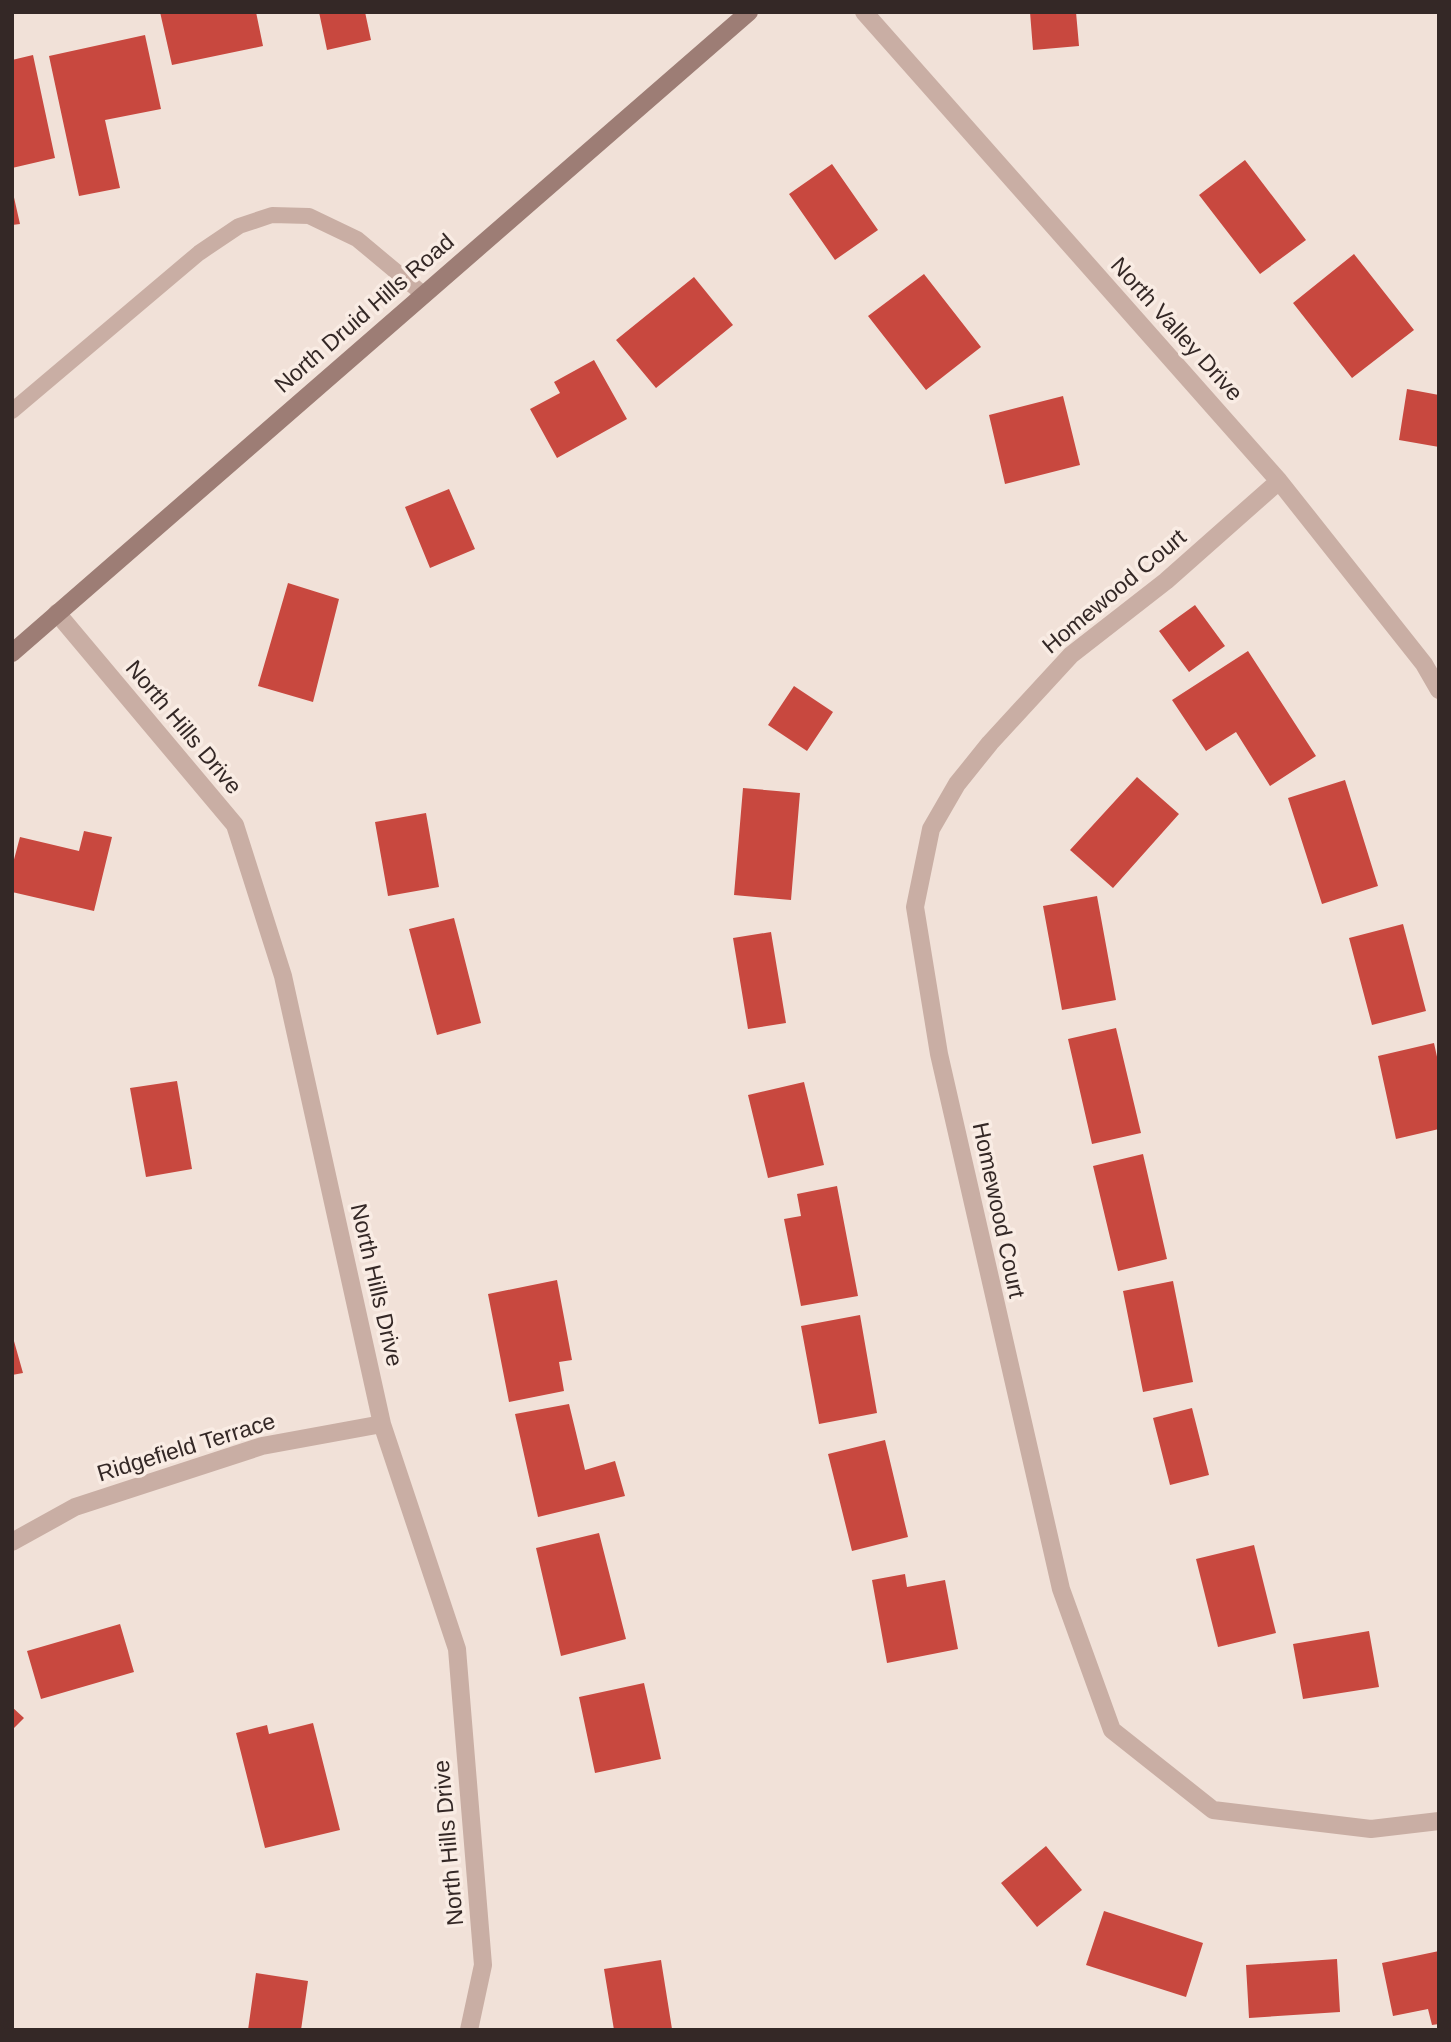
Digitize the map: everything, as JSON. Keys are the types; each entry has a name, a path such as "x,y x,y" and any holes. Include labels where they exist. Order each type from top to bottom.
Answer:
{"main road":[{"name":"North Druid Hills Road","path":"15,644 57,613 750,12"}],"street":[{"name":"North Valley Drive","path":"864,12 1279,481 1431,661 1439,690"},
{"name":"Homewood Court","path":"1279,481 1166,581 1071,655 990,743 957,784 931,830 915,907 939,1054 1047,1527 1062,1589 1112,1730 1213,1810 1371,1829 1439,1821"},
{"name":"North Hills Drive","path":"57,613 235,825 283,976 383,1424 457,1649 483,1965 469,2030"},
{"name":"Ridgefield Terrace","path":"12,1542 75,1507 262,1446 383,1424"}],"lane":[{"path":"12,411 199,253 239,226 272,215 309,216 357,240 423,295"}],"building":[{"path":"160,12 256,12 263,46 172,65"},
{"path":"319,12 365,12 371,40 327,50"},
{"path":"1030,12 1076,12 1079,46 1033,50"},
{"path":"145,35 161,109 105,120 120,188 79,196 49,56"},
{"path":"33,55 55,158 12,168 12,60"},
{"path":"1245,160 1306,240 1260,274 1199,195"},
{"path":"832,164 878,230 835,260 789,194"},
{"path":"12,194 20,224 12,225"},
{"path":"1354,254 1414,330 1352,378 1293,303"},
{"path":"924,274 981,347 926,390 868,316"},
{"path":"694,277 733,325 656,388 616,340"},
{"path":"594,360 627,419 557,458 530,409 560,393 554,382"},
{"path":"1407,389 1439,395 1439,447 1399,440"},
{"path":"1063,396 1080,465 1005,484 989,415"},
{"path":"449,489 475,549 430,568 405,507"},
{"path":"288,583 339,599 313,702 258,686"},
{"path":"1195,605 1225,646 1189,672 1159,631"},
{"path":"1248,651 1316,756 1270,786 1236,732 1206,751 1172,700"},
{"path":"794,686 833,712 807,751 768,725"},
{"path":"1137,777 1179,814 1113,888 1070,850"},
{"path":"1345,780 1378,886 1322,904 1288,798"},
{"path":"743,788 800,793 791,900 734,895"},
{"path":"426,813 439,887 388,896 375,822"},
{"path":"84,831 112,837 94,911 12,892 12,867 20,837 79,851"},
{"path":"1097,896 1116,1000 1062,1010 1043,906"},
{"path":"454,918 481,1023 437,1035 409,929"},
{"path":"1403,924 1426,1011 1372,1025 1349,938"},
{"path":"771,932 786,1023 748,1029 733,938"},
{"path":"1116,1028 1141,1133 1092,1144 1068,1039"},
{"path":"1434,1043 1439,1066 1439,1129 1396,1139 1378,1056"},
{"path":"177,1081 192,1169 146,1177 130,1088"},
{"path":"804,1082 824,1165 768,1178 748,1095"},
{"path":"1143,1154 1167,1259 1118,1271 1093,1166"},
{"path":"837,1186 858,1296 801,1306 784,1219 801,1216 797,1194"},
{"path":"557,1280 572,1360 559,1362 564,1391 509,1402 488,1294"},
{"path":"1173,1281 1193,1382 1143,1392 1123,1291"},
{"path":"860,1315 877,1413 819,1424 801,1326"},
{"path":"12,1334 23,1373 12,1375"},
{"path":"569,1404 585,1470 615,1461 625,1496 538,1517 515,1414"},
{"path":"1192,1408 1209,1475 1170,1485 1153,1418"},
{"path":"885,1440 908,1537 852,1551 828,1454"},
{"path":"599,1533 626,1639 561,1656 536,1548"},
{"path":"1254,1545 1276,1633 1218,1647 1196,1559"},
{"path":"905,1574 907,1587 945,1580 958,1649 887,1663 872,1580"},
{"path":"120,1624 134,1672 41,1699 27,1651"},
{"path":"1369,1631 1379,1687 1303,1699 1293,1644"},
{"path":"644,1683 661,1759 595,1773 579,1697"},
{"path":"12,1707 24,1718 12,1730"},
{"path":"313,1723 340,1830 265,1848 236,1733 267,1725 269,1734"},
{"path":"1046,1846 1082,1890 1037,1927 1001,1883"},
{"path":"1104,1911 1203,1943 1186,1997 1086,1965"},
{"path":"1439,1951 1439,2024 1432,2025 1428,2009 1393,2016 1382,1963"},
{"path":"1337,1959 1340,2012 1249,2018 1246,1965"},
{"path":"661,1960 672,2029 614,2030 604,1969"},
{"path":"256,1973 308,1981 301,2030 248,2030"}]}
